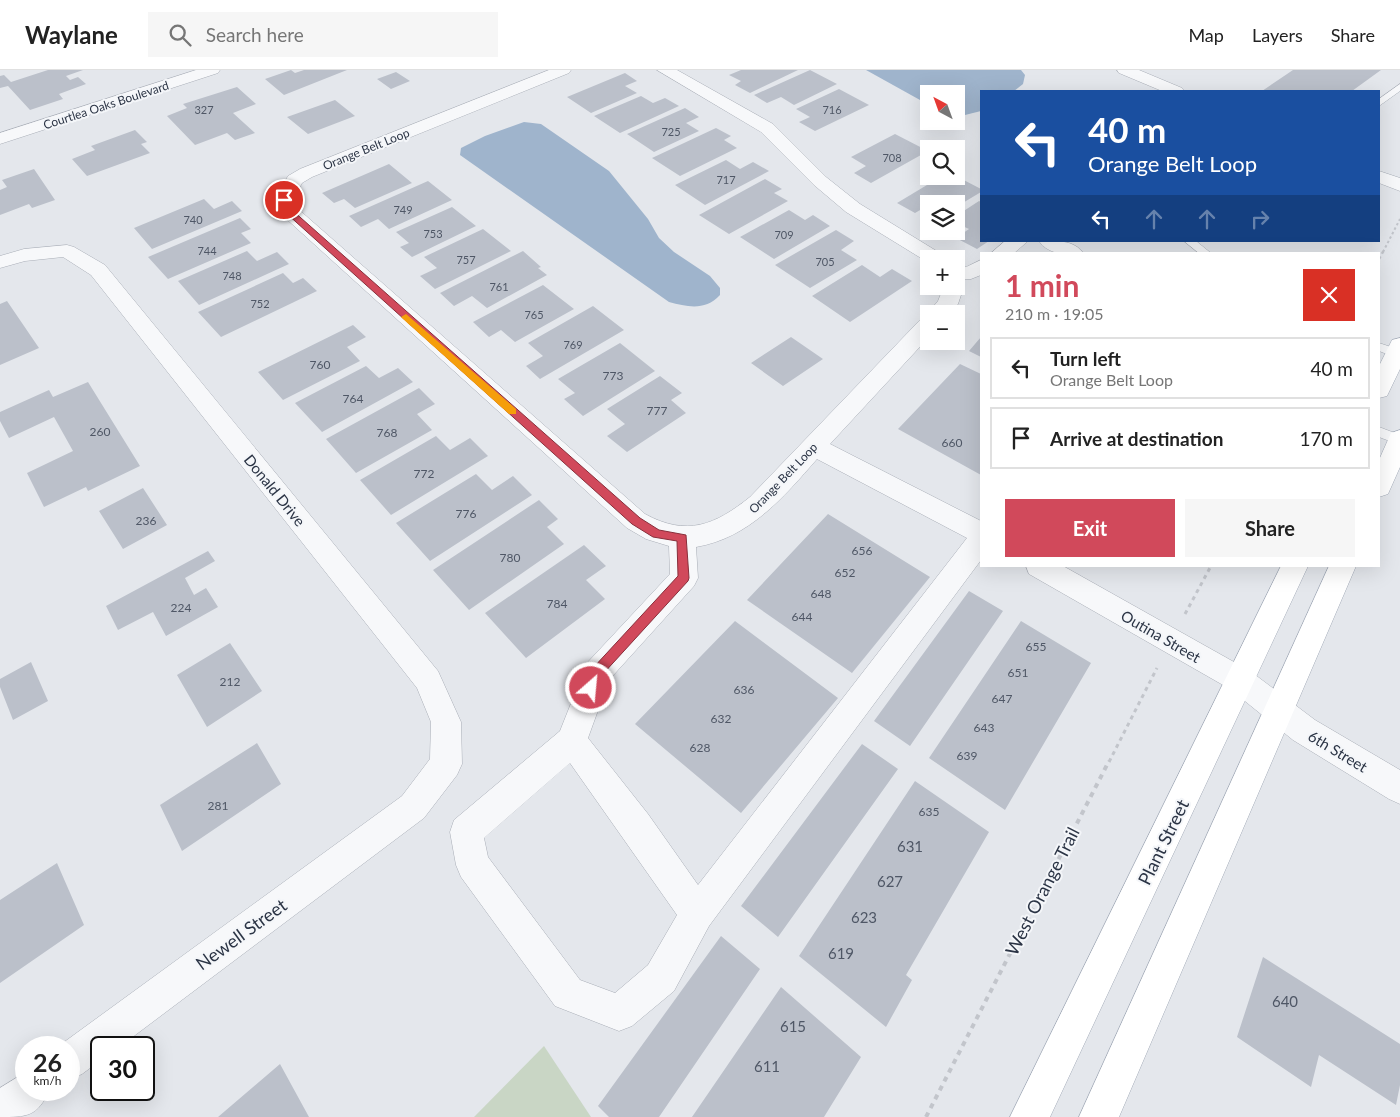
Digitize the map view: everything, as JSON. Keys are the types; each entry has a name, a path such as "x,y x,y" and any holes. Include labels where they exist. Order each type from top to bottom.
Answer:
{"main road":[{"path":"1380,387 1394,350"},
{"path":"1380,485 1400,440"},
{"name":"Plant Street","path":"1030,1117 1295,567"},
{"path":"1099,1117 1343,567"}],"street":[{"path":"151,70 167,85"},
{"name":"Courtlea Oaks Boulevard","path":"0,139 212,70"},
{"name":"Orange Belt Loop","path":"563,70 306,173 294,180 284,200 289,211 296,218 636,521 657,534 682,538 716,532 744,518 814,447 920,334"},
{"path":"665,70 767,128 820,181 853,208 922,250"},
{"path":"1125,70 1174,90"},
{"path":"1380,176 1400,184"},
{"path":"1003,252 1017,242"},
{"path":"1051,242 1070,252"},
{"name":"Donald Drive","path":"0,262 24,255 67,251 98,270 428,680 446,722 446,764 413,807"},
{"path":"965,273 971,273 980,267"},
{"path":"814,447 980,532"},
{"path":"682,538 684,578 597,672 572,741 466,832 473,865 568,993 619,1014 661,978 697,914 980,541"},
{"name":"Outina Street","path":"1041,567 1240,680 1279,710"},
{"name":"6th Street","path":"1279,710 1304,730 1400,788"},
{"path":"572,741 636,826 697,914"},
{"name":"Newell Street","path":"80,1053 413,807"},
{"path":"0,1112 15,1101"}],"lane":[{"path":"1380,102 1400,87"},
{"path":"1190,242 1204,252"},
{"path":"1380,432 1400,440"}],"path":[{"path":"1380,257 1400,219"},
{"path":"1183,618 1210,567"},
{"name":"West Orange Trail","path":"926,1117 1158,665"}],"green space":[{"path":"544,1046 591,1117 474,1117"}],"water":[{"path":"866,70 1021,70 1025,75 1023,84 1015,90 980,90 980,111 965,115 965,85 920,85 920,100"},
{"path":"524,122 541,124 609,171 648,219 659,238 674,252 710,276 720,288 720,295 702,306 669,302 460,155 461,148 485,136"}],"building":[{"path":"48,70 83,70 66,76 70,80 78,77 86,84 59,94 63,99 30,110 8,86 0,88 0,76 4,75 11,82"},
{"path":"291,70 295,73 304,70 347,70 284,95 265,79"},
{"path":"741,70 798,70 750,93 735,85 741,81 729,75"},
{"path":"810,70 837,84 794,105 781,97 767,103 754,95"},
{"path":"1293,70 1381,70 1353,90 1263,90"},
{"path":"396,72 410,81 391,89 377,79"},
{"path":"625,73 637,81 625,86 637,93 591,113 567,97"},
{"path":"237,87 256,104 233,113 255,133 235,140 227,133 195,145 167,116 187,108 183,104"},
{"path":"839,89 869,105 815,131 799,122 810,117 796,109"},
{"path":"641,96 653,103 665,98 679,106 620,133 594,116"},
{"path":"335,100 355,116 308,134 287,117"},
{"path":"685,108 699,117 686,123 699,131 654,152 627,134"},
{"path":"716,128 731,136 724,140 737,148 680,176 652,158"},
{"path":"135,130 147,142 141,144 150,153 87,176 72,159 95,150 91,146"},
{"path":"895,134 920,147 920,155 871,183 854,173 866,166 851,157"},
{"path":"726,160 740,169 753,162 769,171 705,205 675,185"},
{"path":"389,164 412,183 355,208 344,199 334,203 322,193"},
{"path":"34,169 55,200 32,208 29,204 0,215 0,190 7,187 2,180"},
{"path":"765,179 782,189 774,193 788,201 729,234 699,215"},
{"path":"428,181 452,200 389,229 378,219 361,227 349,216"},
{"path":"965,181 980,188 980,193 965,202 965,195 920,195 920,210 915,213 897,203 927,185 965,185"},
{"path":"204,199 214,209 232,201 242,211 152,249 134,228"},
{"path":"979,201 980,242 988,242 977,249 960,240 965,240 965,232 969,229 965,227 965,210"},
{"path":"452,207 476,226 412,257 400,247 409,243 396,232"},
{"path":"789,210 805,220 813,215 830,226 774,259 740,237"},
{"path":"240,218 251,229 241,233 251,243 168,279 148,257"},
{"path":"483,229 511,251 435,289 420,276 437,268 424,257"},
{"path":"836,230 854,241 841,250 857,260 810,288 775,265"},
{"path":"247,251 257,261 277,252 289,264 199,305 178,281"},
{"path":"523,251 547,275 487,308 472,296 454,306 440,293"},
{"path":"862,265 880,277 892,269 912,281 850,322 812,296"},
{"path":"283,273 293,283 303,278 317,291 221,337 198,312"},
{"path":"543,285 574,309 515,342 501,330 489,337 473,322"},
{"path":"7,301 39,348 0,365 0,304"},
{"path":"593,306 624,330 540,379 526,366 543,356 528,343"},
{"path":"353,325 366,337 347,347 360,361 283,400 258,372"},
{"path":"791,337 823,359 783,386 751,363"},
{"path":"980,338 980,356 969,351"},
{"path":"620,343 655,371 583,416 564,399 575,393 558,379"},
{"path":"960,364 980,374 980,474 898,429"},
{"path":"366,366 379,378 398,368 413,382 322,432 295,403"},
{"path":"660,376 682,393 671,400 686,413 627,452 607,436 625,424 607,409"},
{"path":"88,382 140,466 88,491 86,487 44,507 27,473 73,451 54,417 9,438 0,421 0,412 49,390 53,397"},
{"path":"419,388 435,404 417,414 432,430 356,473 326,439"},
{"path":"436,436 450,450 470,438 488,456 391,515 360,480"},
{"path":"476,474 492,490 513,476 532,495 430,561 396,523"},
{"path":"143,488 167,525 123,549 99,511"},
{"path":"539,500 558,519 547,527 564,544 469,610 433,570"},
{"path":"828,514 930,577 852,673 747,600"},
{"path":"584,545 606,566 586,580 605,599 526,658 485,613"},
{"path":"208,551 215,561 185,578 194,595 206,588 218,607 166,636 153,612 118,630 106,606"},
{"path":"969,591 1003,611 910,746 874,721"},
{"path":"735,621 838,698 741,813 635,724"},
{"path":"1021,621 1091,663 1005,810 929,758"},
{"path":"230,643 262,691 207,727 177,675"},
{"path":"31,662 48,701 13,720 0,687 0,679"},
{"path":"257,743 281,784 182,851 160,805"},
{"path":"862,744 898,769 778,937 741,906"},
{"path":"915,781 989,832 906,975 912,980 886,1027 799,956"},
{"path":"57,863 84,925 0,983 0,900"},
{"path":"721,936 760,969 659,1117 609,1117 598,1106"},
{"path":"1263,957 1400,1044 1400,1085 1396,1105 1319,1055 1311,1087 1237,1037"},
{"path":"781,987 861,1057 824,1117 692,1117"},
{"path":"280,1064 309,1117 218,1117"}],"slow traffic":[{"path":"406,317 512,412"}],"route":[{"path":"284,200 289,211 422,332 636,521 657,534 682,538 684,578 597,672 591,688"}]}
